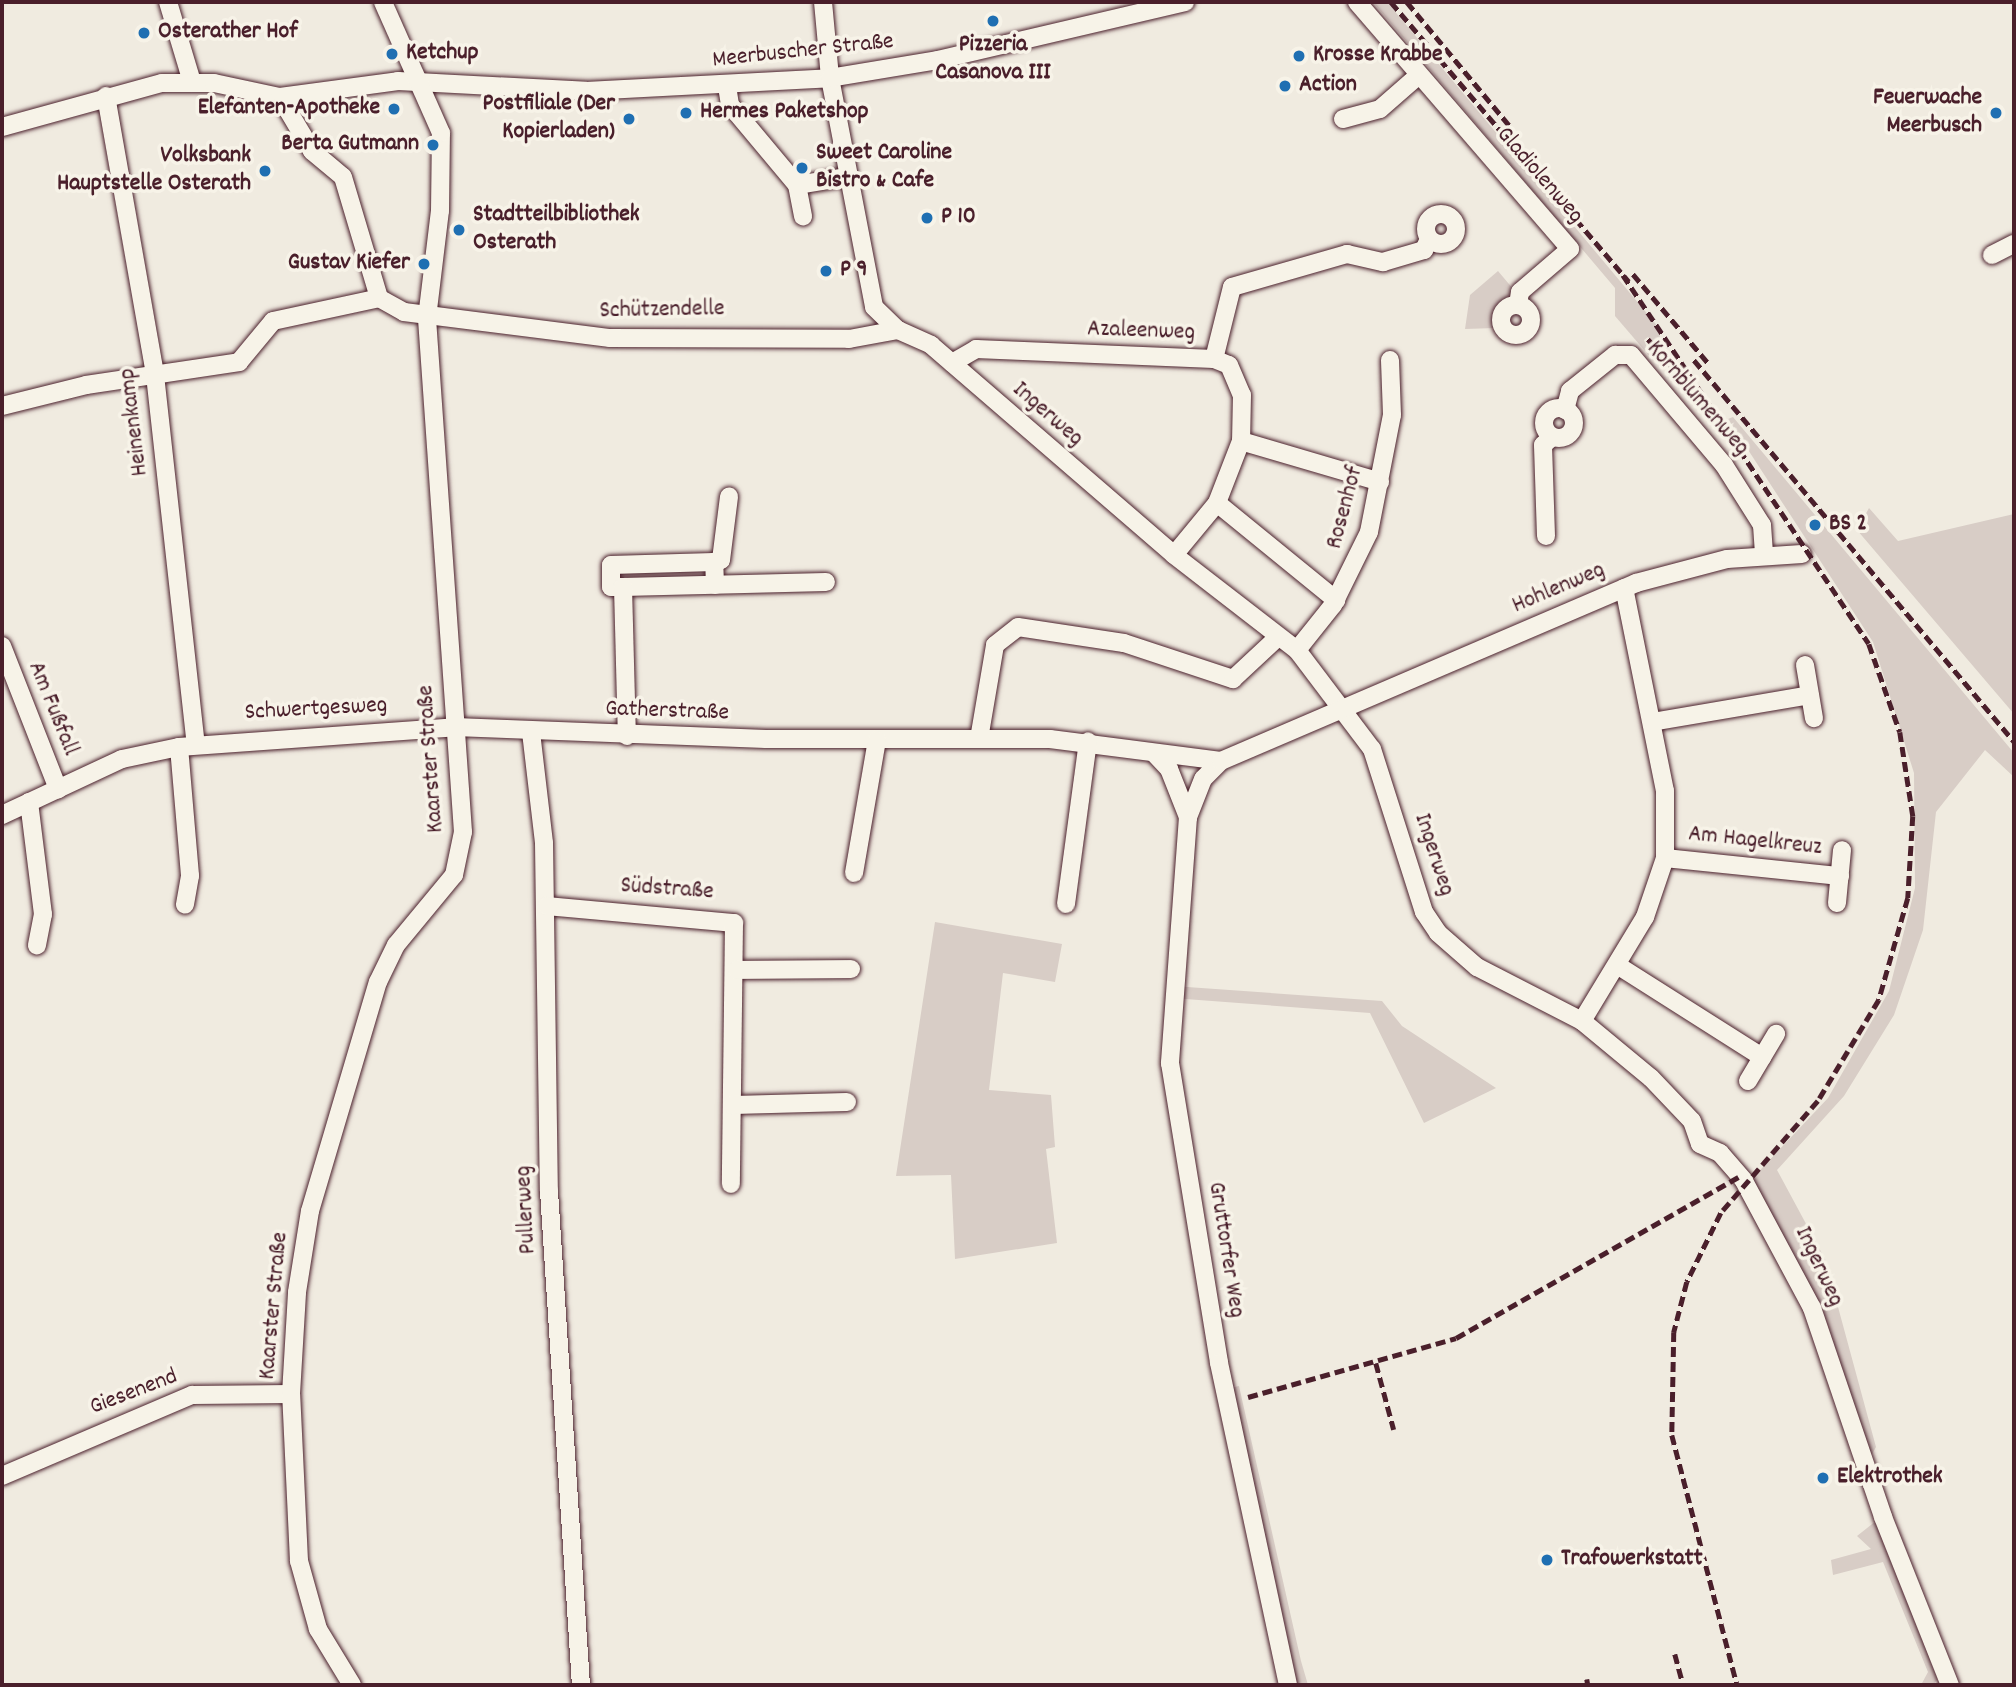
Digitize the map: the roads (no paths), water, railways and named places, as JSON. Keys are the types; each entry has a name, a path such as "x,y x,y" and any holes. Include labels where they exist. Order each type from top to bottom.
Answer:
{"street":[{"path":"168,2 192,82"},
{"name":"Kaarster Straße","path":"352,1685 318,1629 304,1584 292,1394 297,1292 310,1211 362,1032 396,945 433,904 461,857 456,727 427,318 443,153 439,126 383,2"},
{"name":"Ingerweg","path":"823,2 830,78 867,286 874,307 898,330 952,363 1174,555 1297,650 1347,708 1372,749 1424,912 1438,933 1477,967 1582,1021 1692,1121 1700,1144 1720,1153 1744,1181 1788,1254 1950,1685"},
{"name":"Meerbuscher Straße","path":"2,127 106,96 192,82 280,97 418,80 586,91 727,86 830,78 1185,2"},
{"name":"Gladiolenweg","path":"1357,2 1570,249 1520,292 1518,305"},
{"path":"1343,119 1380,109 1419,75"},
{"path":"727,86 730,105 797,185 803,216"},
{"name":"Heinenkamp","path":"106,96 155,374 188,745"},
{"path":"2,406 155,374 239,362 273,321 379,298 343,177 320,156 280,97"},
{"path":"797,185 847,177"},
{"name":"Azaleenweg","path":"952,363 976,349 1214,359 1232,287 1347,254 1383,262 1424,250 1429,239"},
{"path":"1992,254 2014,244"},
{"name":"Schützendelle","path":"379,298 427,318 618,339 849,339 898,330"},
{"name":"Kornblumenweg","path":"1546,536 1543,445 1552,437 1572,430 1565,410 1570,391 1615,355 1631,355 1724,465 1762,525 1764,556"},
{"path":"1174,555 1217,503 1241,441 1239,381 1229,365 1214,359"},
{"name":"Rosenhof","path":"1297,650 1336,600 1369,532 1392,415 1390,360"},
{"path":"1241,441 1380,482"},
{"path":"729,496 722,560 611,565 611,587 826,582"},
{"path":"1217,503 1336,600"},
{"name":"Hohlenweg","path":"1347,708 1625,588 1764,556 1802,554"},
{"path":"714,562 715,585"},
{"path":"623,587 627,736"},
{"name":"Am Hagelkreuz","path":"1582,1021 1645,917 1665,858 1667,819 1653,722 1625,588"},
{"path":"978,739 995,645 1018,627 1124,643 1233,679 1278,637"},
{"name":"Am Fußfall","path":"2,646 58,789"},
{"path":"1805,665 1814,718"},
{"path":"1653,722 1810,695"},
{"name":"Gatherstraße","path":"456,727 627,736 1088,741 1155,754 1221,761 1347,708"},
{"name":"Schwertgesweg","path":"2,815 122,759 188,745 456,727"},
{"name":"Pullerweg","path":"531,732 547,906 549,1191 581,1685"},
{"path":"855,873 877,740"},
{"path":"1066,904 1088,741"},
{"path":"185,905 190,876 188,745"},
{"name":"Gruttorfer Weg","path":"1155,754 1169,769 1188,817"},
{"name":"Gruttorfer Weg","path":"1221,761 1203,779 1188,817 1170,1062 1219,1363 1288,1685"},
{"path":"29,802 43,914 37,945"},
{"name":"Am Hagelkreuz","path":"1837,903 1842,850"},
{"name":"Am Hagelkreuz","path":"1665,858 1840,876"},
{"name":"Südstraße","path":"547,906 721,918 734,923 737,971 731,1184"},
{"path":"1617,965 1762,1056"},
{"path":"737,971 851,969"},
{"path":"1748,1081 1776,1034"},
{"path":"733,1105 847,1102"},
{"name":"Giesenend","path":"2,1476 192,1395 292,1394"}],"railway":[{"path":"1391,2 1629,282"},
{"path":"1407,2 1510,126"},
{"path":"1633,274 1710,365"},
{"path":"1623,275 1869,644 1900,732 1913,816 1908,898 1879,1000 1818,1101 1721,1213 1687,1282 1674,1332 1672,1435 1737,1685"},
{"path":"1648,339 1705,406"},
{"path":"1694,360 2014,741"},
{"path":"1248,1397 1456,1338 1742,1175"},
{"path":"1376,1363 1394,1430"},
{"path":"1675,1654 1683,1684"},
{"path":"1587,1679 1588,1685"}],"place":[{"name":"Pizzeria Casanova III","path":"993,21"},
{"name":"Osterather Hof","path":"144,33"},
{"name":"Ketchup","path":"392,54"},
{"name":"Krosse Krabbe","path":"1299,56"},
{"name":"Action","path":"1285,86"},
{"name":"Elefanten-Apotheke","path":"394,109"},
{"name":"Hermes Paketshop","path":"686,113"},
{"name":"Feuerwache Meerbusch","path":"1996,113"},
{"name":"Postfiliale (Der Kopierladen)","path":"629,119"},
{"name":"Berta Gutmann","path":"433,145"},
{"name":"Sweet Caroline Bistro & Cafe","path":"802,168"},
{"name":"Volksbank Hauptstelle Osterath","path":"265,171"},
{"name":"P 10","path":"927,218"},
{"name":"Stadtteilbibliothek Osterath","path":"459,230"},
{"name":"Gustav Kiefer","path":"424,264"},
{"name":"P 9","path":"826,271"},
{"name":"BS 2","path":"1815,525"},
{"name":"Elektrothek","path":"1823,1478"},
{"name":"Trafowerkstatt","path":"1547,1560"}]}
